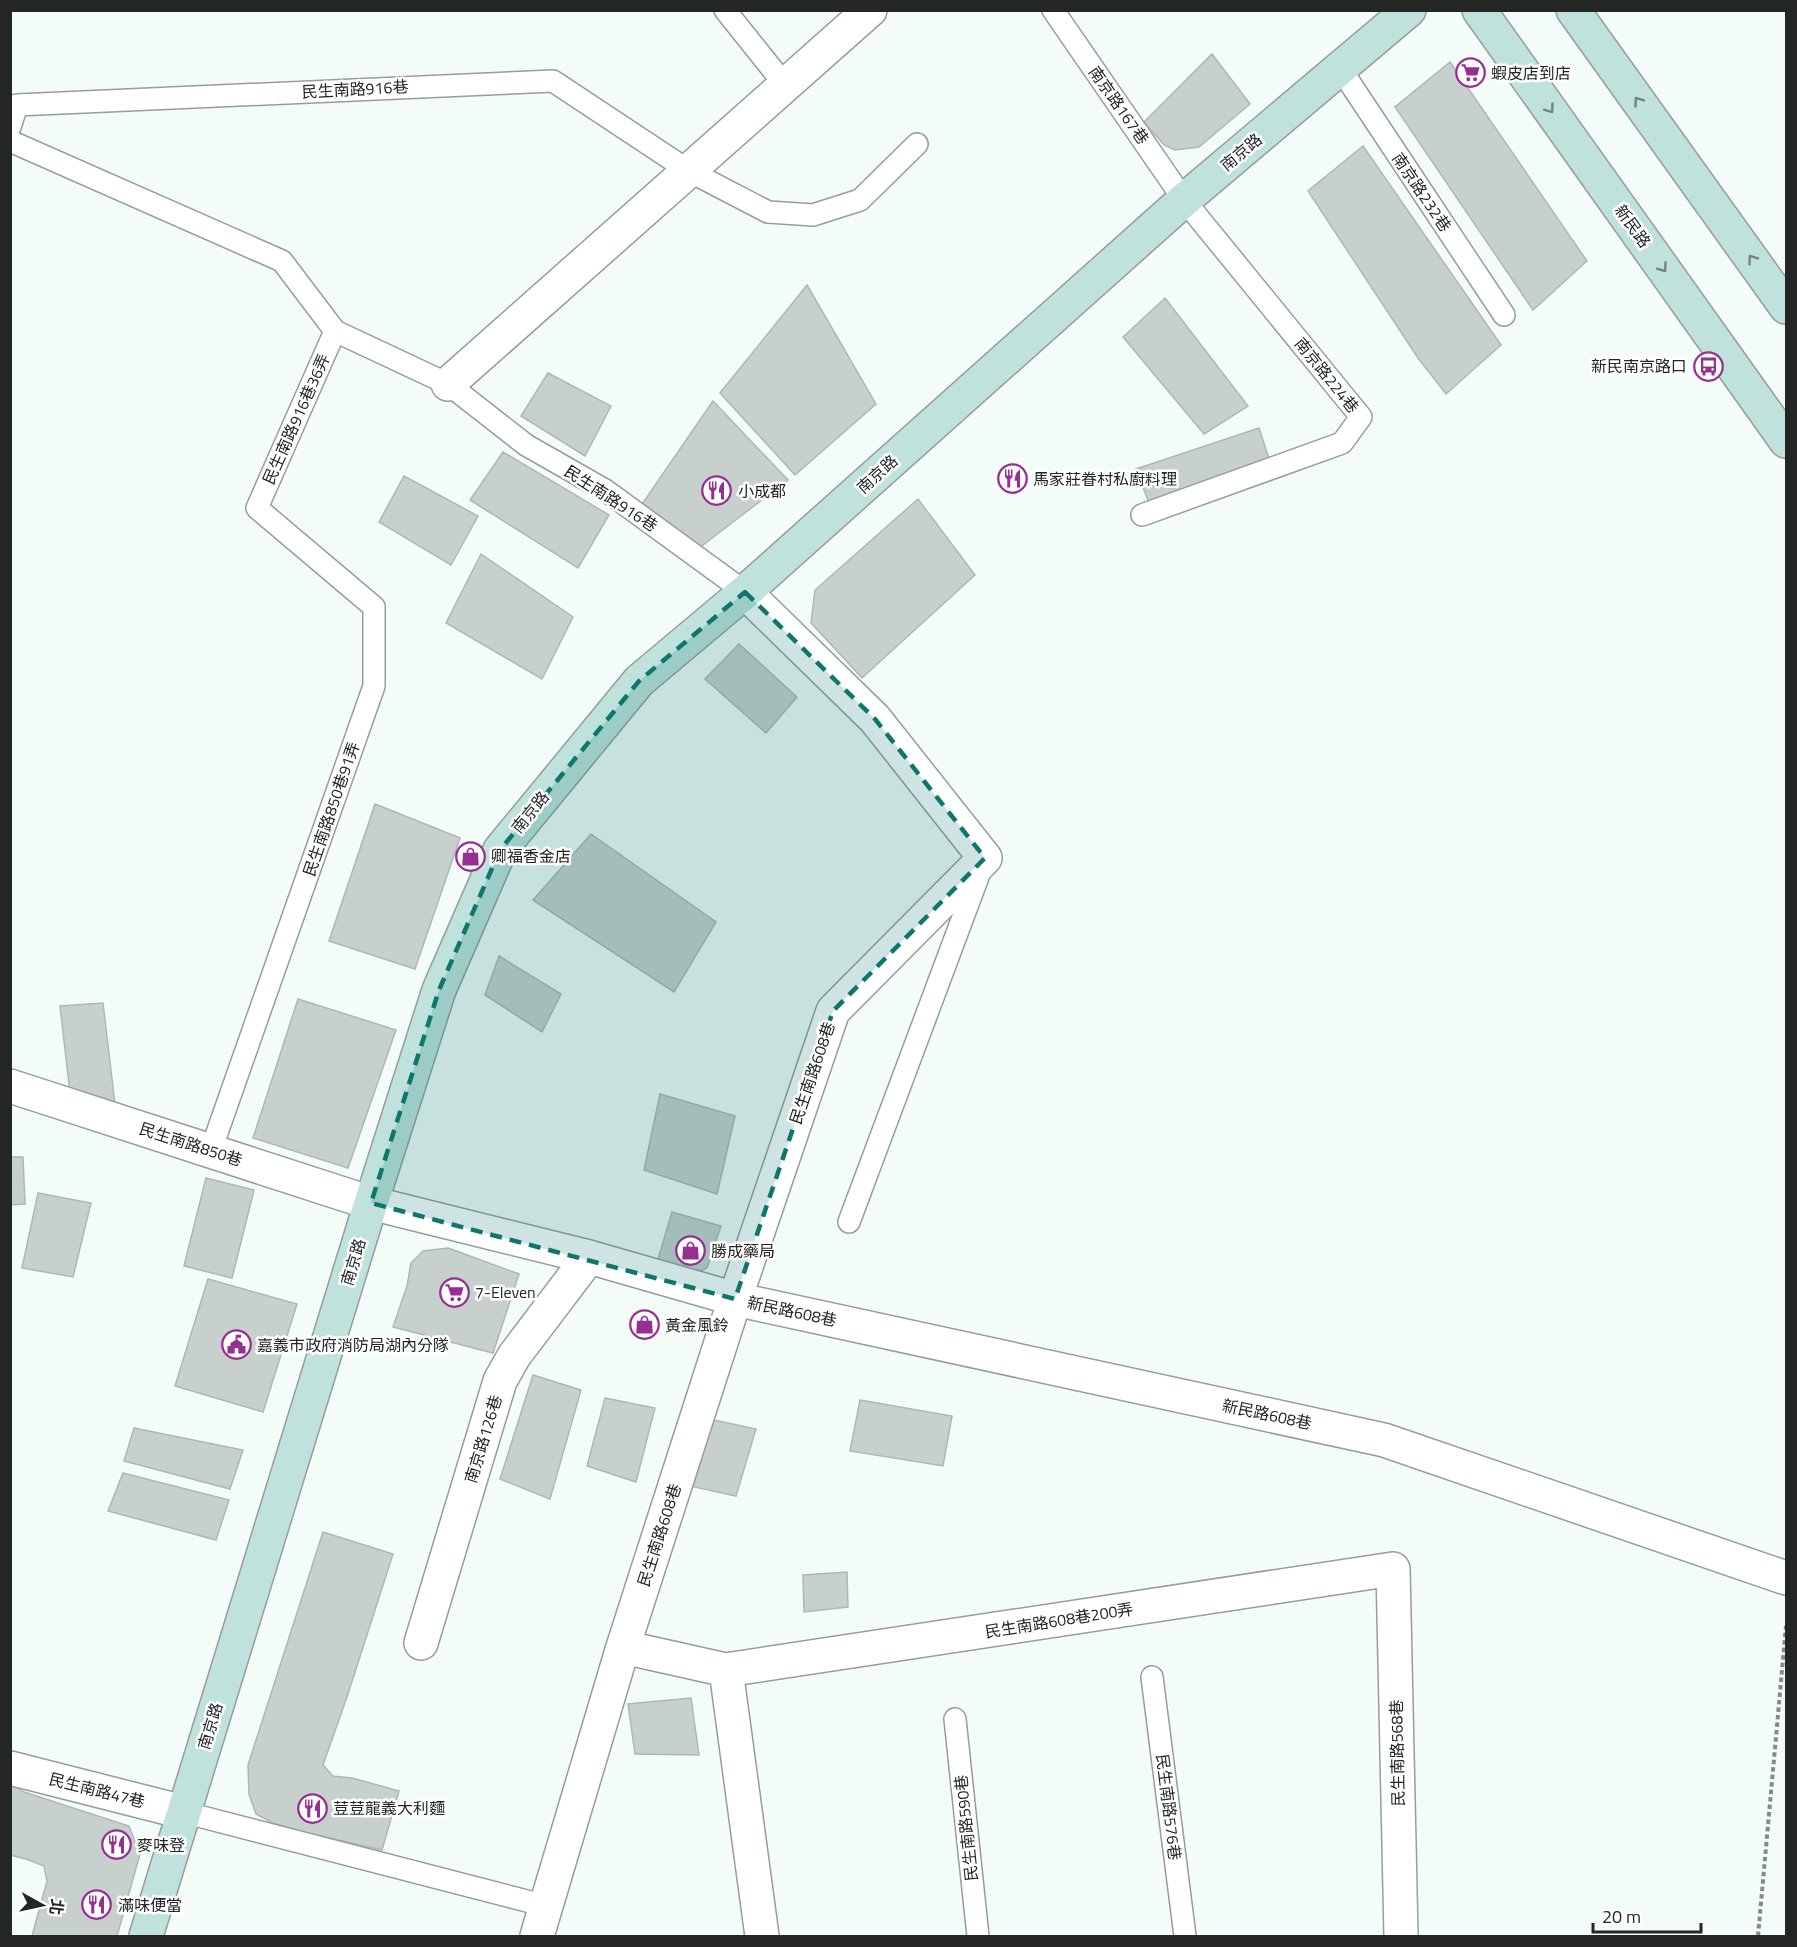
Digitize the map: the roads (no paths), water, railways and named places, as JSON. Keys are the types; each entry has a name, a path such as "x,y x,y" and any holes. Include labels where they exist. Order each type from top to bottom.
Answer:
{"street":[{"path":"448,384 870,10"},
{"name":"南京路","path":"146,1936 371,1203 439,990 500,850 639,681 745,592 1184,200 1409,10"},
{"name":"新民路","path":"1479,10 1786,441"},
{"path":"1574,10 1786,306"},
{"path":"745,592 875,719 985,858"},
{"name":"民生南路608巷","path":"537,1936 623,1647 735,1299 833,1011 985,858"},
{"name":"民生南路850巷","path":"10,1086 371,1203"},
{"path":"371,1203 589,1257 735,1299"},
{"name":"南京路126巷","path":"421,1643 500,1382 514,1356 589,1257"},
{"name":"新民路608巷","path":"735,1299 1384,1440 1786,1578"},
{"name":"民生南路608巷200弄","path":"726,1670 1393,1569"},
{"name":"民生南路568巷","path":"1393,1569 1401,1936"},
{"path":"623,1647 726,1670 762,1936"},
{"name":"民生南路47巷","path":"10,1768 183,1812"}],"lane":[{"path":"725,10 785,85"},
{"name":"南京路167巷","path":"1053,10 1184,200"},
{"name":"南京路232巷","path":"1340,68 1504,315"},
{"name":"民生南路916巷","path":"10,127 17,105 553,81 689,171 768,212 813,215 861,200 917,144"},
{"name":"民生南路916巷","path":"10,141 282,261 335,331 448,384 526,445 605,490 745,592"},
{"name":"南京路224巷","path":"1142,515 1342,443 1361,417 1184,200"},
{"name":"民生南路916巷36弄","path":"257,508 335,331"},
{"name":"民生南路850巷91弄","path":"210,1150 374,686 374,607 257,508"},
{"path":"849,1222 985,858"},
{"name":"民生南路576巷","path":"1152,1677 1185,1936"},
{"name":"民生南路590巷","path":"955,1719 978,1936"},
{"path":"183,1812 546,1906"}],"place":[{"name":"蝦皮店到店","path":"1470,73"},
{"name":"新民南京路口","path":"1708,366"},
{"name":"馬家莊眷村私廚料理","path":"1012,479"},
{"name":"小成都","path":"717,491"},
{"name":"卿福香金店","path":"470,856"},
{"name":"勝成藥局","path":"690,1251"},
{"name":"7-Eleven","path":"454,1292"},
{"name":"黃金風鈴","path":"644,1325"},
{"name":"嘉義市政府消防局湖內分隊","path":"236,1345"},
{"name":"荳荳龍義大利麵","path":"312,1808"},
{"name":"麥味登","path":"116,1845"},
{"name":"滿味便當","path":"97,1905"}]}
